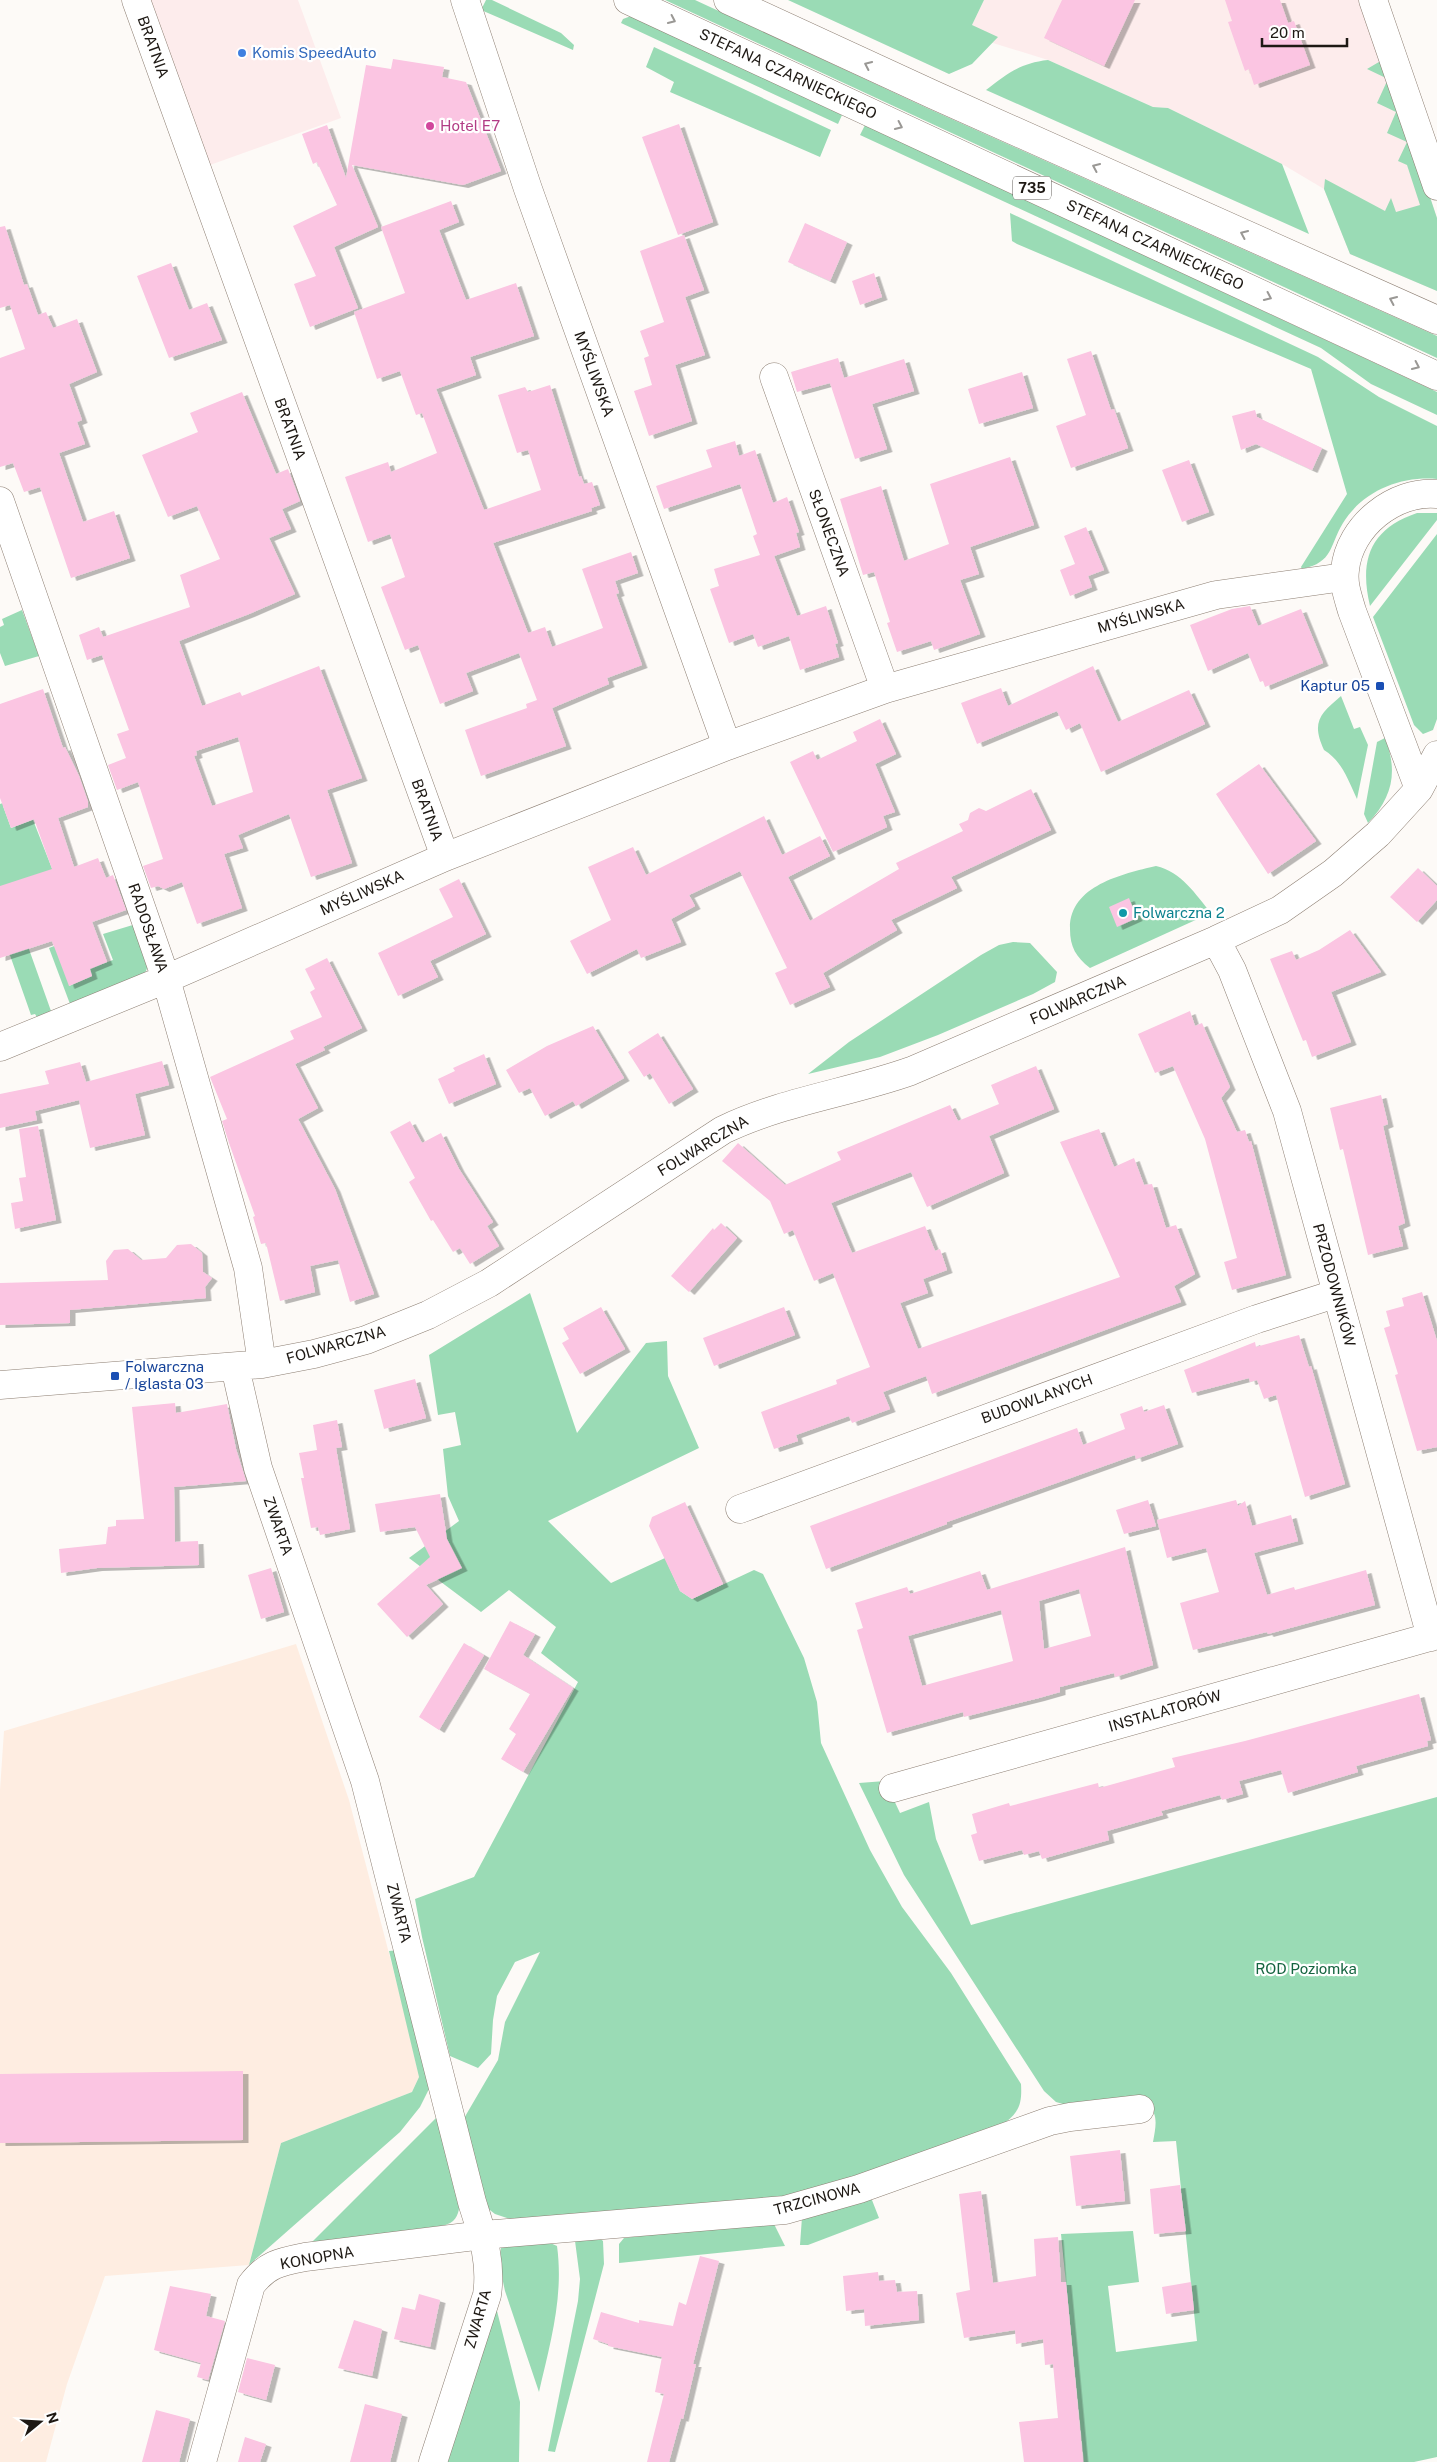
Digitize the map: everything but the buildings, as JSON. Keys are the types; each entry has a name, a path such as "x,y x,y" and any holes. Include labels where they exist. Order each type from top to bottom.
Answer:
{"street":[{"name":"BRATNIA","path":"136,0 445,857"},
{"name":"MYŚLIWSKA","path":"465,0 528,189 727,746"},
{"name":"STEFANA CZARNIECKIEGO","path":"628,0 1437,376"},
{"path":"728,0 934,95 1437,320"},
{"path":"1373,0 1437,186"},
{"name":"SŁONECZNA","path":"774,377 885,689"},
{"path":"1419,789 1352,611 1344,577 1348,554 1359,533 1372,517 1390,504 1413,496 1437,494"},
{"name":"RADOSŁAWA","path":"0,501 166,979 248,1268 262,1364"},
{"name":"MYŚLIWSKA","path":"0,1047 166,979 445,857 727,746 885,689 1216,595 1344,577"},
{"name":"FOLWARCZNA","path":"0,1385 262,1364 314,1354 366,1340 428,1315 489,1283 723,1130 750,1117 785,1105 870,1085 911,1071 1216,940 1280,910 1333,873 1378,834 1419,789 1437,755"},
{"name":"PRZODOWNIKÓW","path":"1216,940 1232,970 1287,1111 1335,1294 1434,1636"},
{"name":"BUDOWLANYCH","path":"740,1509 1257,1318 1335,1294"},
{"name":"ZWARTA","path":"235,1367 258,1468 365,1781 470,2195 483,2234 489,2266 487,2295 433,2462"},
{"name":"INSTALATORÓW","path":"893,1788 1434,1636"},
{"name":"TRZCINOWA","path":"483,2234 785,2210 859,2189 1050,2121 1140,2109"},
{"name":"KONOPNA","path":"202,2462 252,2285 262,2272 278,2263 305,2257 483,2234"}],"shaded area":[{"name":"Komis SpeedAuto","path":"146,0 298,0 341,118 210,165"},
{"path":"984,0 1364,0 1437,218 1437,291 1350,254 1324,189 1282,164 1168,108 1153,107 1048,60 967,35"},
{"path":"296,1644 349,1800 404,2011 419,2077 412,2092 281,2143 249,2265 105,2276 67,2384 46,2462 0,2462 0,1790 4,1731"}],"green space":[{"path":"486,0 492,0 561,33 574,45 573,50 481,10"},
{"path":"665,0 695,0 927,108 1437,336 1437,358"},
{"path":"788,0 984,0 972,25 998,37 972,64 949,74"},
{"path":"631,16 842,115 838,124 621,23 623,19"},
{"path":"654,47 831,130 820,157 670,92 674,82 646,67"},
{"path":"1384,59 1437,218 1437,291 1350,254 1324,189 1325,179 1385,211 1391,198 1396,212 1420,205 1407,165 1398,161 1407,142 1387,133 1396,112 1377,103 1388,79 1367,69"},
{"path":"1048,60 1153,107 1168,108 1282,164 1309,234 986,90 1007,74 1029,64"},
{"path":"865,125 1437,392 1437,415 1371,384 1321,348 860,135"},
{"path":"1010,213 1318,357 1379,397 1437,426 1437,479 1410,480 1396,483 1372,494 1351,512 1325,557 1320,562 1302,569 1301,567 1347,494 1311,369 1017,244 1012,241"},
{"path":"1417,513 1437,513 1437,520 1370,606 1366,574 1372,548 1388,528"},
{"path":"1437,534 1437,719 1433,730 1423,734 1414,725 1373,617"},
{"path":"22,610 39,656 5,666 0,653 0,627 4,625 2,619"},
{"path":"1341,696 1354,729 1360,727 1368,745 1357,799 1340,765 1324,750 1318,732 1318,725 1323,714"},
{"path":"1385,738 1391,762 1391,783 1383,803 1368,823 1364,814 1377,742"},
{"path":"24,796 3,806 11,828 33,820 91,968 113,960 103,934 136,924 149,964 145,973 70,1004 49,948 70,940 20,924 51,1011 37,1017 35,1014 31,1015 5,941 0,943 0,804","holes":["82,949 92,976 69,986"]},
{"path":"1156,866 1181,878 1211,913 1090,968 1078,956 1071,941 1072,914 1078,902 1100,884 1128,873"},
{"path":"1013,942 1030,943 1057,972 1055,982 1033,994 938,1035 880,1057 808,1074 849,1042 981,955 999,945"},
{"path":"530,1293 577,1433 646,1343 667,1341 668,1376 699,1448 548,1521 611,1583 665,1558 680,1591 692,1599 754,1570 763,1574 804,1658 817,1702 821,1743 870,1850 902,1907 951,1973 1021,2084 1019,2106 1006,2122 852,2178 779,2198 516,2221 495,2214 486,2207 463,2120 498,2060 505,2022 540,1952 515,1962 497,1996 493,2020 491,2054 478,2068 450,2056 415,1899 474,1877 578,1682 541,1653 556,1627 509,1590 481,1612 409,1558 459,1521 448,1496 443,1449 461,1445 455,1412 438,1415 429,1355"},
{"name":"ROD Poziomka","path":"885,1781 900,1813 929,1802 936,1839 971,1925 1437,1797 1437,2457 1414,2462 1084,2462 1061,2234 1133,2231 1139,2282 1108,2286 1116,2352 1197,2341 1176,2141 1153,2142 1156,2120 1153,2111 1146,2102 1063,2104 1056,2102 1044,2091 904,1875 859,1783"},
{"path":"400,1950 429,2089 420,2107 400,2132 249,2265 281,2143 412,2092 419,2077 389,1951"},
{"path":"437,2117 458,2191 459,2209 453,2221 441,2226 312,2242"},
{"path":"870,2195 879,2218 808,2245 800,2245 802,2217"},
{"path":"765,2222 774,2224 785,2246 619,2263 619,2244 624,2238"},
{"path":"598,2237 603,2241 604,2264 555,2452 548,2451 578,2301 580,2279 575,2241"},
{"path":"548,2242 557,2246 559,2284 555,2320 539,2392 505,2291 499,2263 501,2248 516,2244"},
{"path":"494,2307 497,2311 520,2402 519,2462 442,2462"}],"place":[{"name":"Komis SpeedAuto","path":"242,53"},
{"name":"Hotel E7","path":"430,126"},
{"name":"Kaptur 05","path":"1380,686"},
{"name":"Folwarczna 2","path":"1123,913"},
{"name":"Folwarczna / Iglasta 03","path":"115,1376"}]}
